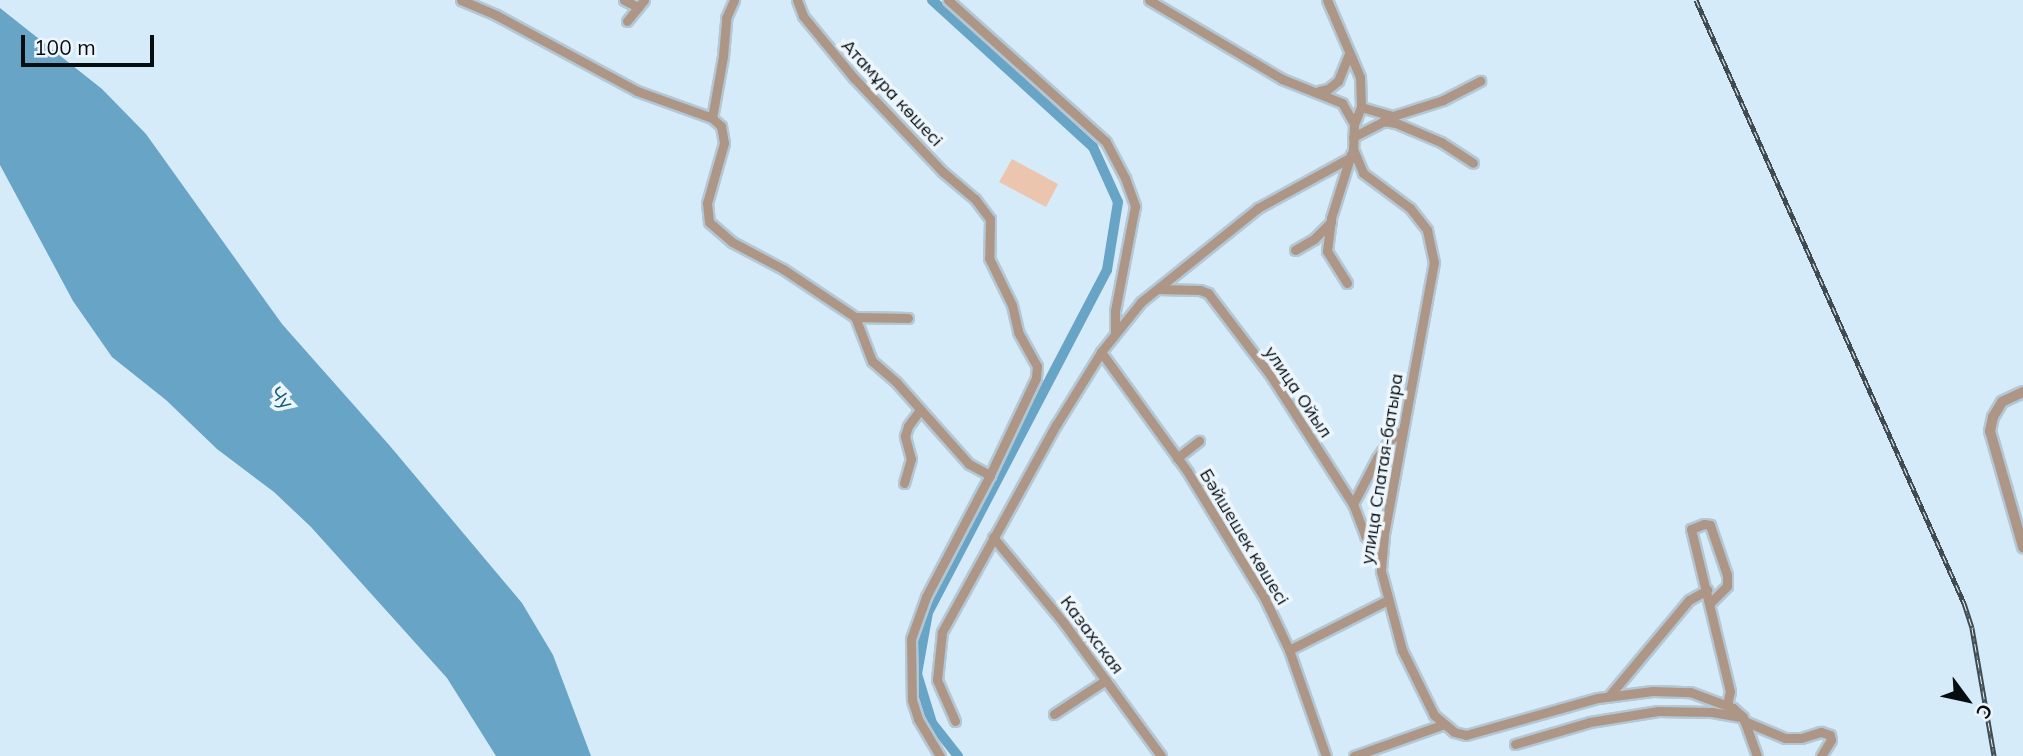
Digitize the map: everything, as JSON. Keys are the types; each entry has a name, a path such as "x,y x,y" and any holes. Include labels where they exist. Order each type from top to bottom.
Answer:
{"street":[{"path":"461,0 496,15 637,90 712,118 721,126 724,143 707,204 709,222 732,242 783,269 855,317 908,318"},
{"path":"624,0 641,4 627,21"},
{"path":"712,118 723,56 726,18 734,0"},
{"name":"Атамұра көшесі","path":"797,0 803,16 866,91 943,172 975,199 990,219 989,258 1012,305 1018,332 1037,366 1036,378 989,475"},
{"path":"948,0 1106,142 1125,178 1135,206 1115,311 1115,332"},
{"path":"1149,0 1282,79 1342,103 1354,124"},
{"path":"1327,0 1360,77 1361,107 1354,124 1352,153 1331,222 1327,251 1347,283"},
{"path":"1316,91 1328,89 1338,81 1349,52"},
{"path":"1353,137 1388,119 1443,100 1480,81"},
{"path":"1361,107 1429,137 1473,163"},
{"path":"955,721 937,680 939,644 951,610 1056,425 1101,352 1141,302 1258,208 1352,153"},
{"name":"улица Спатая-батыра","path":"1352,153 1363,173 1410,208 1427,230 1434,262 1402,431 1381,571 1386,601 1407,661 1426,702 1443,725"},
{"path":"1294,250 1314,239 1331,222"},
{"name":"улица Ойыл","path":"1158,289 1200,290 1208,293 1271,376 1353,504 1365,536 1382,554"},
{"path":"855,317 872,361 897,383 969,464 989,475 926,597 911,639 912,700 918,719 940,756"},
{"name":"Бәйшешек көшесі","path":"1101,352 1177,458 1264,597 1289,650 1326,756"},
{"path":"2023,392 2002,402 1993,417 1990,431 2023,547"},
{"path":"904,483 911,459 905,436 908,426 920,410"},
{"path":"1353,504 1377,458 1389,441 1402,431"},
{"path":"1177,458 1199,442"},
{"path":"1710,603 1727,586 1727,575 1710,525 1704,524 1691,528 1730,691 1727,705"},
{"name":"Казахская","path":"993,537 1106,680 1161,756"},
{"path":"1609,696 1689,600 1699,592 1707,590"},
{"path":"1289,650 1386,601"},
{"path":"1054,715 1106,680"},
{"path":"1354,756 1443,725 1466,735 1609,696 1653,691 1702,695 1727,705 1744,719 1785,738 1801,738 1821,732 1830,735 1831,740 1821,756"},
{"path":"1692,710 1702,695"},
{"path":"1515,744 1590,722 1658,711 1692,710 1744,719"},
{"path":"1744,719 1757,756"}],"shaded area":[{"path":"1012,159 1058,184 1046,207 999,182"}],"water":[{"name":"Чу","path":"0,8 102,89 146,134 282,324 390,446 522,603 553,655 591,756 496,756 447,678 311,527 274,492 217,449 166,400 112,357 73,301 0,165"}],"waterway":[{"path":"932,0 1093,147 1118,202 1107,270 928,612 917,674 932,723 958,756"}],"railway":[{"path":"1696,0 1964,603 1972,628 1994,756"}]}
